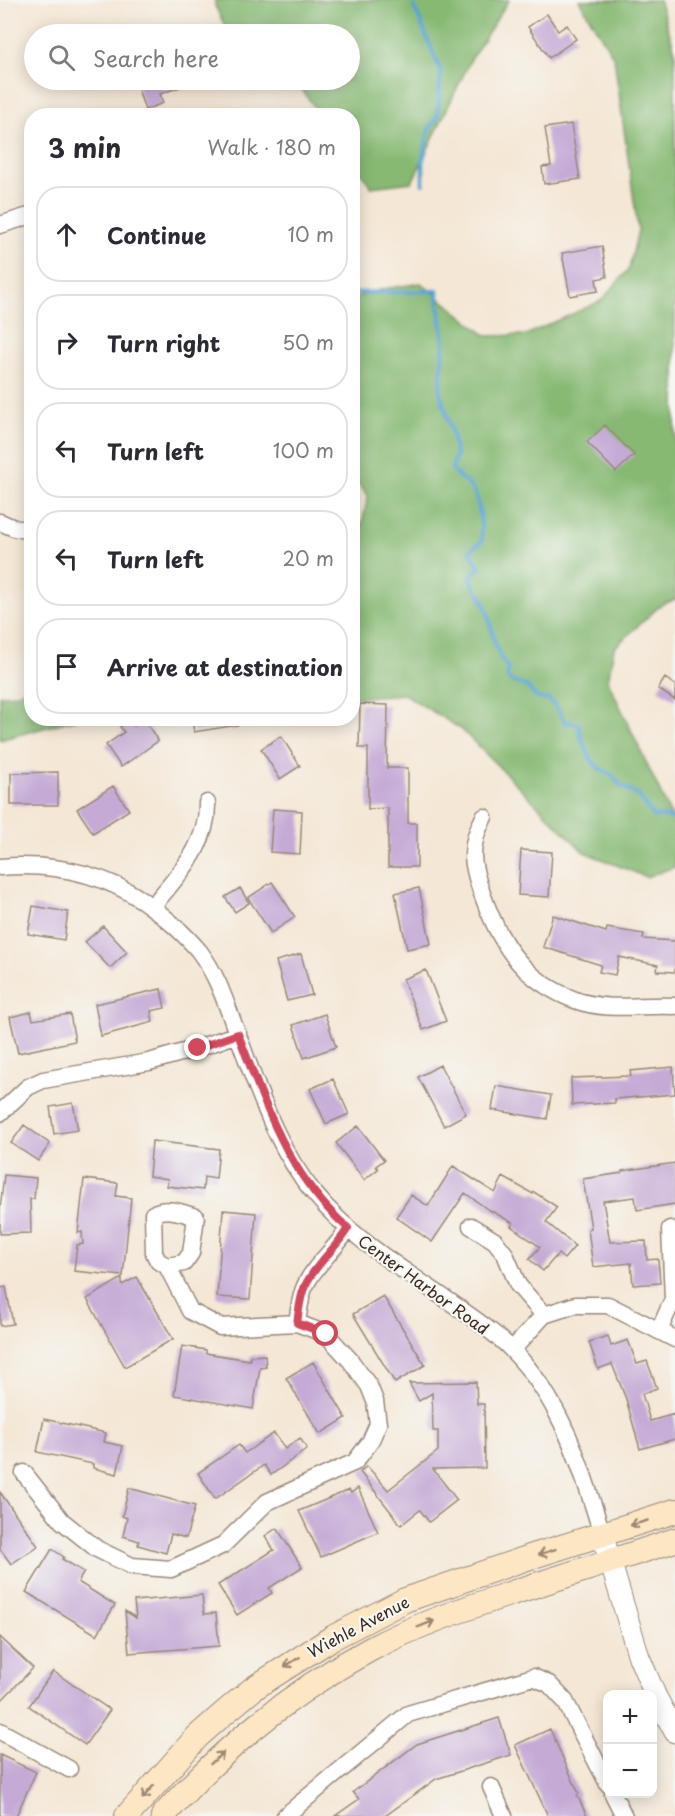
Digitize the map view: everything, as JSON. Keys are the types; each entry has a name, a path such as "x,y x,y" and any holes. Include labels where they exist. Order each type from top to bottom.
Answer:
{"main road":[{"name":"Wiehle Avenue","path":"127,1816 197,1737 223,1714 254,1688 332,1638 405,1600 675,1511"},
{"name":"Wiehle Avenue","path":"163,1816 218,1757 263,1718 321,1678 363,1653 422,1624 675,1540"}],"street":[{"path":"0,225 24,218"},
{"path":"0,522 24,530"},
{"path":"152,908 198,849 208,818 207,804"},
{"path":"484,817 474,839 473,864 495,928 519,964 536,979 577,1001 622,1008 675,1006"},
{"name":"Center Harbor Road","path":"0,867 24,865 50,867 76,871 103,880 129,892 152,908 198,951 213,974 271,1119 286,1150 313,1192 331,1214 359,1238 479,1322 512,1350 551,1401 566,1427 602,1534 639,1657 656,1697 675,1732"},
{"path":"0,1113 28,1087 43,1080 149,1062 238,1034"},
{"path":"471,1226 495,1241 505,1254 518,1285 544,1315"},
{"path":"297,1323 304,1288 313,1272 339,1243 348,1228"},
{"path":"659,1331 673,1299 670,1229"},
{"path":"24,1473 62,1521 97,1548 132,1566 171,1569 223,1545 267,1502 355,1462 370,1442 378,1424 375,1401 369,1386 350,1359 326,1334 297,1323 220,1327 190,1311 167,1266"},
{"path":"512,1350 544,1315 575,1305 608,1305 675,1339"},
{"path":"285,1816 408,1714 532,1677 549,1684 565,1701 603,1774"},
{"path":"0,1731 69,1769"},
{"path":"491,1786 504,1816"},
{"path":"615,1798 624,1816"}],"green space":[{"path":"215,0 509,0 471,59 412,182 371,187 360,171 360,108 315,108 302,90 360,90 360,24 224,24 215,6"},
{"path":"579,0 659,0 675,51 675,600 662,604 614,648 608,681 675,824 675,867 646,877 584,852 461,729 404,694 360,697 360,532 368,496 360,486 360,296 383,289 421,283 487,336 526,335 601,301 629,269 638,230 614,58"},
{"path":"24,690 24,726 51,726 0,740 0,695 16,694"}],"building":[{"path":"547,14 558,31 567,25 576,39 549,58 528,27"},
{"path":"138,90 171,90 160,94 163,103 144,108"},
{"path":"571,124 580,179 544,184 542,167 551,166 545,128"},
{"path":"602,246 607,277 596,279 598,291 570,296 562,253"},
{"path":"605,425 634,455 616,472 587,442"},
{"path":"665,678 675,685 675,700 658,689"},
{"path":"360,704 388,705 387,768 408,768 408,823 417,823 417,867 388,867 388,808 368,809 368,748 359,748"},
{"path":"148,726 158,741 121,767 106,745 124,732 120,727"},
{"path":"193,726 232,726 194,732"},
{"path":"281,736 300,766 280,779 261,749"},
{"path":"58,772 58,805 11,805 11,773"},
{"path":"113,786 129,810 93,833 77,809"},
{"path":"273,809 302,811 300,854 270,852"},
{"path":"521,850 552,852 549,897 518,895"},
{"path":"272,882 295,917 271,933 248,898"},
{"path":"240,888 249,903 235,912 225,897"},
{"path":"419,888 431,944 407,949 395,893"},
{"path":"33,906 68,912 64,940 28,934"},
{"path":"553,915 606,932 607,928 644,934 643,939 675,941 675,972 657,971 658,965 619,957 615,975 599,972 601,965 543,947"},
{"path":"103,926 127,952 110,968 85,942"},
{"path":"301,954 312,995 287,1001 276,961"},
{"path":"426,970 446,1021 423,1030 403,979"},
{"path":"161,989 165,1008 151,1011 153,1022 101,1036 95,1004"},
{"path":"31,1012 33,1020 70,1014 75,1041 18,1053 10,1017"},
{"path":"325,1014 336,1047 304,1058 293,1025"},
{"path":"440,1065 466,1114 444,1126 418,1077"},
{"path":"673,1067 675,1094 615,1099 615,1103 572,1105 571,1078 631,1076 630,1071"},
{"path":"333,1079 349,1114 326,1124 310,1089"},
{"path":"496,1086 551,1095 547,1119 492,1110"},
{"path":"73,1103 78,1130 54,1134 50,1107"},
{"path":"24,1125 50,1144 38,1161 11,1143"},
{"path":"358,1126 384,1160 376,1166 378,1169 364,1180 336,1143"},
{"path":"152,1141 219,1149 216,1179 204,1177 203,1190 167,1186 168,1179 149,1176"},
{"path":"675,1163 675,1204 637,1210 635,1197 603,1201 610,1242 646,1241 647,1260 658,1259 660,1283 633,1285 631,1263 593,1267 588,1229 591,1228 583,1179"},
{"path":"453,1166 495,1193 503,1177 533,1194 534,1192 557,1207 546,1222 575,1246 564,1259 558,1254 543,1271 529,1259 540,1247 511,1226 513,1223 465,1193 432,1242 396,1217 411,1195 428,1206"},
{"path":"4,1175 36,1178 34,1199 30,1199 31,1233 0,1234"},
{"path":"84,1179 118,1183 116,1196 131,1198 123,1276 74,1271 77,1245 83,1244 82,1232 78,1233"},
{"path":"223,1210 256,1213 250,1299 217,1297"},
{"path":"137,1277 173,1339 125,1367 87,1299 122,1278 122,1285"},
{"path":"6,1287 13,1324 0,1326 0,1288"},
{"path":"383,1296 425,1365 395,1383 353,1314"},
{"path":"608,1336 611,1346 628,1340 637,1364 647,1361 657,1388 642,1394 650,1421 675,1414 675,1439 640,1449 626,1399 612,1364 598,1369 589,1342"},
{"path":"182,1346 206,1350 206,1353 250,1360 250,1356 265,1355 266,1367 260,1368 253,1409 174,1395"},
{"path":"313,1362 346,1418 320,1434 286,1378"},
{"path":"476,1382 477,1404 484,1404 485,1468 433,1469 457,1500 429,1522 420,1510 401,1525 360,1472 367,1466 388,1490 438,1451 438,1431 433,1431 432,1393 419,1401 409,1383"},
{"path":"44,1419 106,1433 104,1442 123,1446 117,1474 93,1468 93,1464 37,1452"},
{"path":"274,1433 285,1449 300,1438 307,1449 271,1475 264,1465 215,1499 198,1473 239,1445 245,1453"},
{"path":"129,1488 195,1506 186,1538 171,1534 166,1553 138,1545 139,1541 123,1536 127,1518 122,1516"},
{"path":"358,1488 378,1532 321,1557 299,1511 349,1490 351,1493"},
{"path":"0,1492 38,1546 11,1564 0,1549"},
{"path":"277,1528 302,1567 269,1588 272,1593 237,1615 218,1585 274,1550 265,1536"},
{"path":"52,1549 64,1557 62,1559 84,1572 78,1582 115,1605 97,1635 26,1592"},
{"path":"202,1595 204,1614 216,1613 219,1646 129,1653 125,1611 136,1618 134,1601"},
{"path":"0,1637 33,1668 0,1702"},
{"path":"53,1671 110,1710 85,1745 29,1706"},
{"path":"499,1718 511,1755 436,1779 385,1816 335,1816 359,1799 353,1792 417,1744"},
{"path":"550,1729 587,1816 548,1816 515,1745"},
{"path":"0,1755 36,1772 16,1816 0,1816"}],"waterway":[{"path":"414,6 441,72 437,118 429,128 423,160 423,184"},
{"path":"360,293 437,291 444,342 440,392 456,455 452,469 473,490 481,520 482,541 470,551 480,568 471,575 471,579 486,608 498,652 508,667 507,677 511,681 528,687 535,696 549,699 565,723 579,725 582,740 598,768 612,775 621,786 638,795 653,816 675,818"}],"route":[{"path":"198,1048 238,1034 271,1119 286,1150 313,1192 331,1214 348,1228 339,1243 313,1272 304,1288 297,1323 326,1334"}]}
